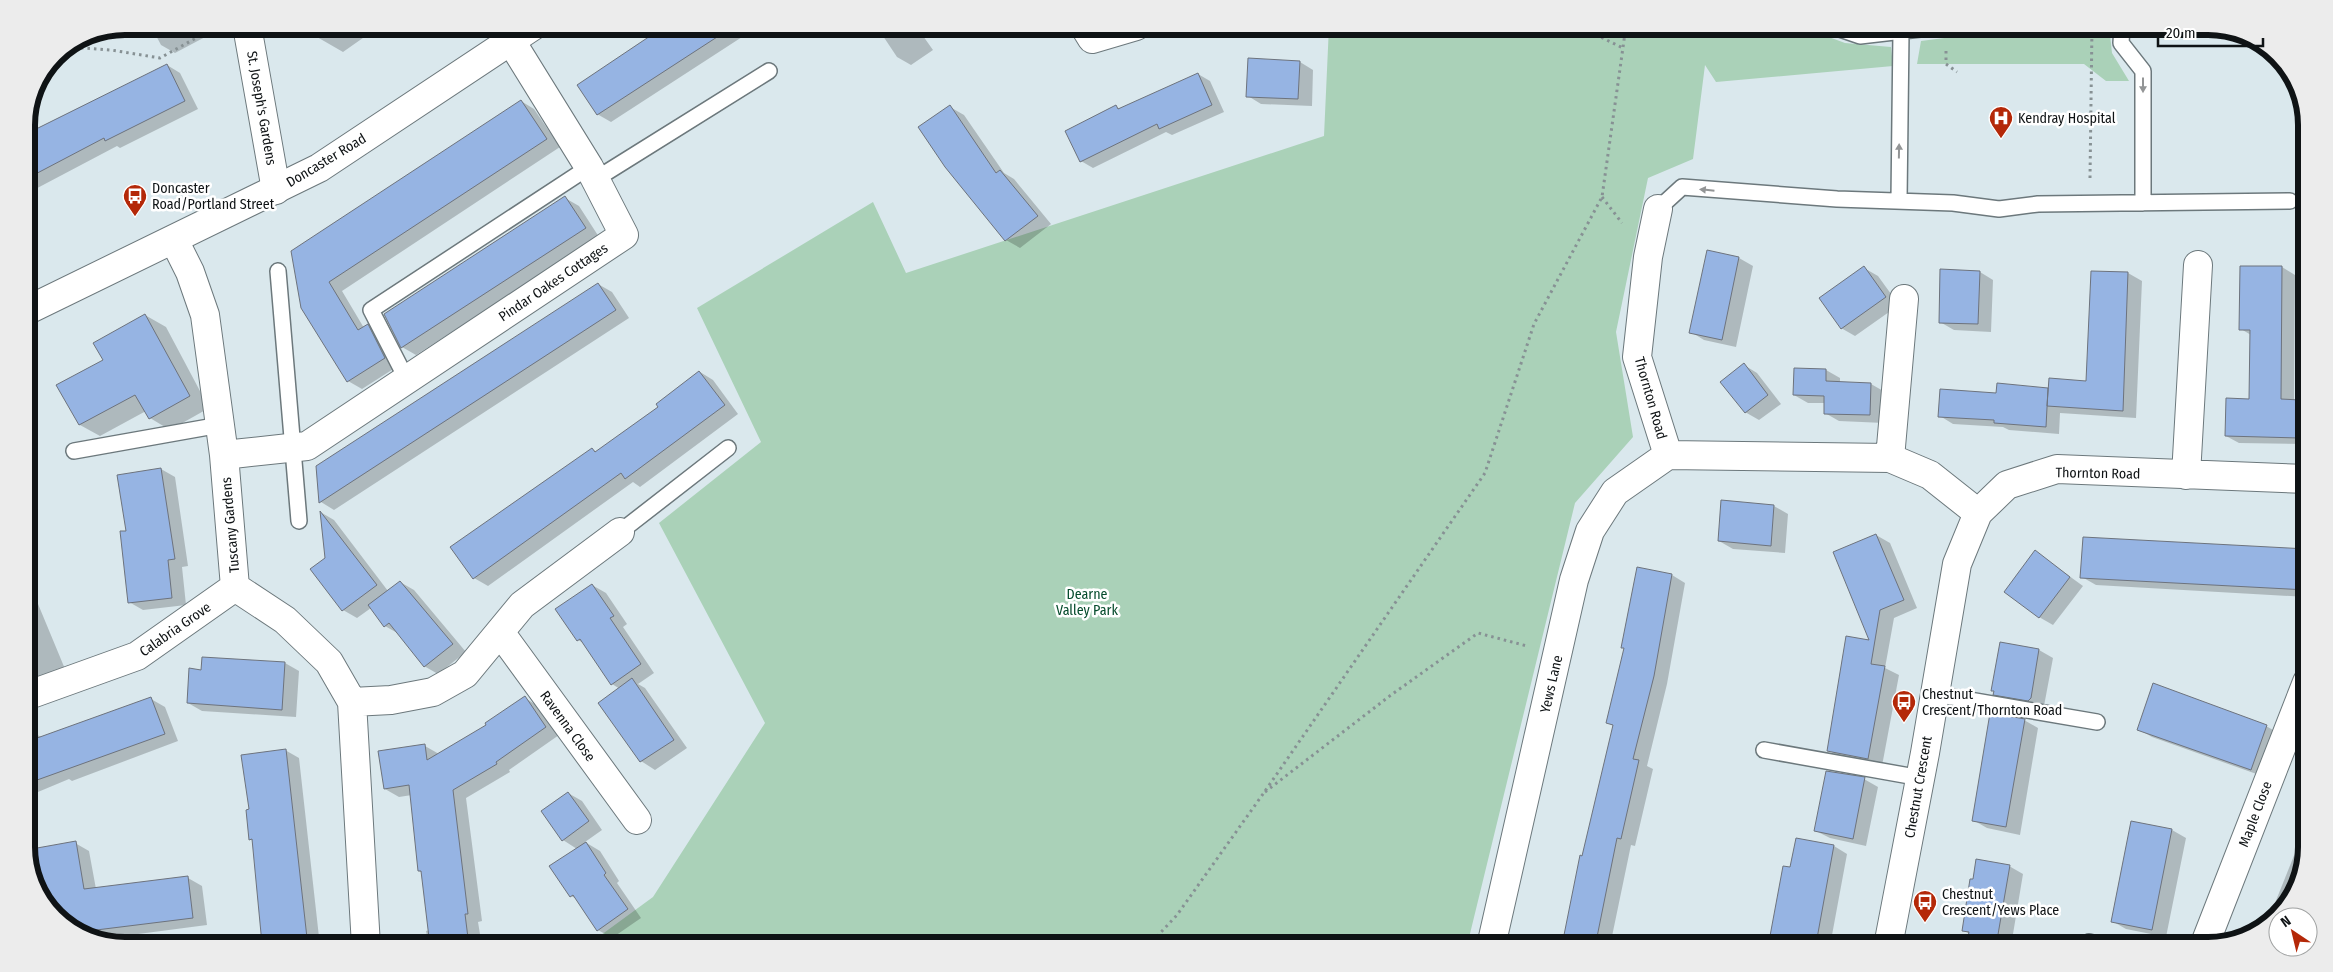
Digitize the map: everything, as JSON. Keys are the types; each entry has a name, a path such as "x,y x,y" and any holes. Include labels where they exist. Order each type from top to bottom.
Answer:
{"main road":[{"name":"St. Joseph's Gardens","path":"249,35 276,190"},
{"name":"Doncaster Road","path":"35,308 319,168 520,35"},
{"path":"1090,35 1092,39 1106,35"},
{"name":"Pindar Oakes Cottages","path":"224,455 307,446 624,234 592,173 511,41"},
{"name":"Thornton Road","path":"1658,209 1648,257 1637,356 1668,455 1890,458 1930,475 1978,513 2008,486 2057,469 2186,476 2298,479"},
{"name":"Tuscany Gardens","path":"174,240 190,272 205,314 224,455 235,587 285,620 329,662 352,702 365,937"},
{"path":"2186,476 2198,265"},
{"path":"1890,458 1904,298"},
{"name":"Yews Lane","path":"1493,937 1574,580 1590,530 1615,492 1668,455"},
{"name":"Chestnut Crescent","path":"1890,937 1921,778 1957,564 1978,513"},
{"path":"352,702 391,700 433,692 465,674 522,605 620,532"},
{"name":"Calabria Grove","path":"35,693 137,656 235,587"},
{"name":"Ravenna Close","path":"500,632 636,820"},
{"name":"Maple Close","path":"2208,937 2298,705"}],"lane":[{"path":"1857,35 1870,35"},
{"path":"1898,200 1901,35"},
{"path":"2121,35 2121,43 2143,71 2143,203"},
{"path":"407,380 371,310 592,173 769,71"},
{"path":"1658,209 1682,187 1837,199 1898,200 1998,209 2038,204 2290,201"},
{"path":"278,271 299,521"},
{"path":"74,451 220,425"},
{"path":"620,532 728,448"},
{"path":"1935,694 2097,722"},
{"path":"1764,750 1921,778"}],"path":[{"path":"80,47 160,58 201,35"},
{"path":"1596,35 1623,48"},
{"path":"1156,937 1177,915 1263,794 1485,473 1534,324 1602,197 1625,35"},
{"path":"2090,204 2092,35"},
{"path":"1263,794 1391,695 1478,633 1530,647"}],"green space":[{"name":"Dearne Valley Park","path":"1329,35 1823,35 1845,43 1891,47 1893,66 1716,82 1705,65 1693,159 1648,178 1616,332 1633,437 1575,503 1469,937 598,937 653,897 765,723 659,523 761,442 697,308 873,202 906,273 1324,136"},
{"path":"1967,35 2110,35 2112,53 2129,81 2106,81 2084,64 1917,64 1921,41"}],"building":[{"path":"652,35 720,35 597,115 577,85"},
{"path":"1248,58 1300,61 1298,99 1246,97"},
{"path":"167,64 185,101 105,141 104,138 35,174 35,130"},
{"path":"1198,73 1212,105 1159,129 1157,124 1080,162 1065,131 1116,105 1118,109"},
{"path":"521,100 547,139 329,282 358,330 368,324 385,358 347,382 301,308 291,251"},
{"path":"950,105 996,173 1000,170 1038,216 1005,241 945,167 918,127"},
{"path":"565,196 586,228 401,348 384,314"},
{"path":"1707,250 1739,257 1722,340 1689,333"},
{"path":"1864,266 1886,297 1841,329 1819,298"},
{"path":"2240,266 2282,266 2281,399 2298,400 2298,438 2225,436 2226,398 2249,399 2250,330 2239,330"},
{"path":"1940,269 1980,271 1978,324 1939,323"},
{"path":"2091,271 2128,272 2123,411 2047,406 2049,378 2086,381"},
{"path":"598,283 616,310 319,503 316,466"},
{"path":"145,314 190,396 149,419 135,395 79,425 56,385 103,360 93,343"},
{"path":"1744,363 1768,395 1745,413 1720,382"},
{"path":"1794,368 1826,369 1826,381 1871,383 1870,415 1824,414 1824,396 1793,395"},
{"path":"699,371 725,405 625,479 621,473 473,579 450,547 592,448 595,452 658,407 656,404"},
{"path":"1997,383 2048,388 2046,427 1994,423 1994,420 1938,417 1940,389 1996,393"},
{"path":"161,468 175,559 168,560 172,598 128,603 120,531 126,531 117,475"},
{"path":"1721,500 1774,505 1771,546 1718,541"},
{"path":"320,511 377,585 342,611 310,569 325,558"},
{"path":"1876,534 1904,600 1880,610 1871,664 1885,666 1868,759 1827,751 1846,636 1869,640 1833,552"},
{"path":"2083,537 2298,549 2298,590 2080,578"},
{"path":"2035,550 2070,577 2039,618 2004,592"},
{"path":"1637,567 1672,574 1654,676 1633,759 1639,760 1621,839 1617,838 1597,937 1573,937 1564,935 1580,855 1582,856 1613,725 1606,723 1624,648 1621,648"},
{"path":"400,581 453,644 424,667 389,623 384,627 368,605"},
{"path":"592,584 614,616 610,618 641,664 611,685 580,639 577,641 555,609"},
{"path":"2000,642 2039,649 2031,698 2028,701 1993,695 1994,691 1991,691"},
{"path":"202,657 285,662 282,710 187,703 189,668 201,670"},
{"path":"632,678 674,740 640,762 598,703"},
{"path":"2153,683 2267,725 2251,770 2137,730"},
{"path":"525,696 546,727 496,762 497,764 453,790 468,914 465,914 468,937 429,937 421,871 418,871 409,785 384,789 378,751 425,744 427,760 486,725 485,723"},
{"path":"151,697 165,734 35,781 35,739"},
{"path":"1990,713 2025,719 2006,827 1972,821"},
{"path":"286,749 307,937 261,937 252,839 249,840 246,810 249,809 241,755"},
{"path":"1826,771 1865,777 1853,839 1814,831"},
{"path":"568,792 589,821 562,841 541,811"},
{"path":"2131,821 2172,829 2152,930 2111,922"},
{"path":"1796,838 1834,845 1817,937 1770,936 1783,866 1790,867"},
{"path":"76,841 84,889 188,876 193,918 91,930 80,925 61,911 47,892 38,870 35,848"},
{"path":"586,842 606,873 604,875 628,909 597,931 573,895 570,897 549,866"},
{"path":"1976,859 2010,865 1998,937 1968,937 1969,932 1962,931 1970,879 1973,879"}],"place":[{"name":"Kendray Hospital","path":"2001,139"},
{"name":"Doncaster Road/Portland Street","path":"135,217"},
{"name":"Chestnut Crescent/Thornton Road","path":"1904,723"},
{"name":"Chestnut Crescent/Yews Place","path":"1925,923"}]}
